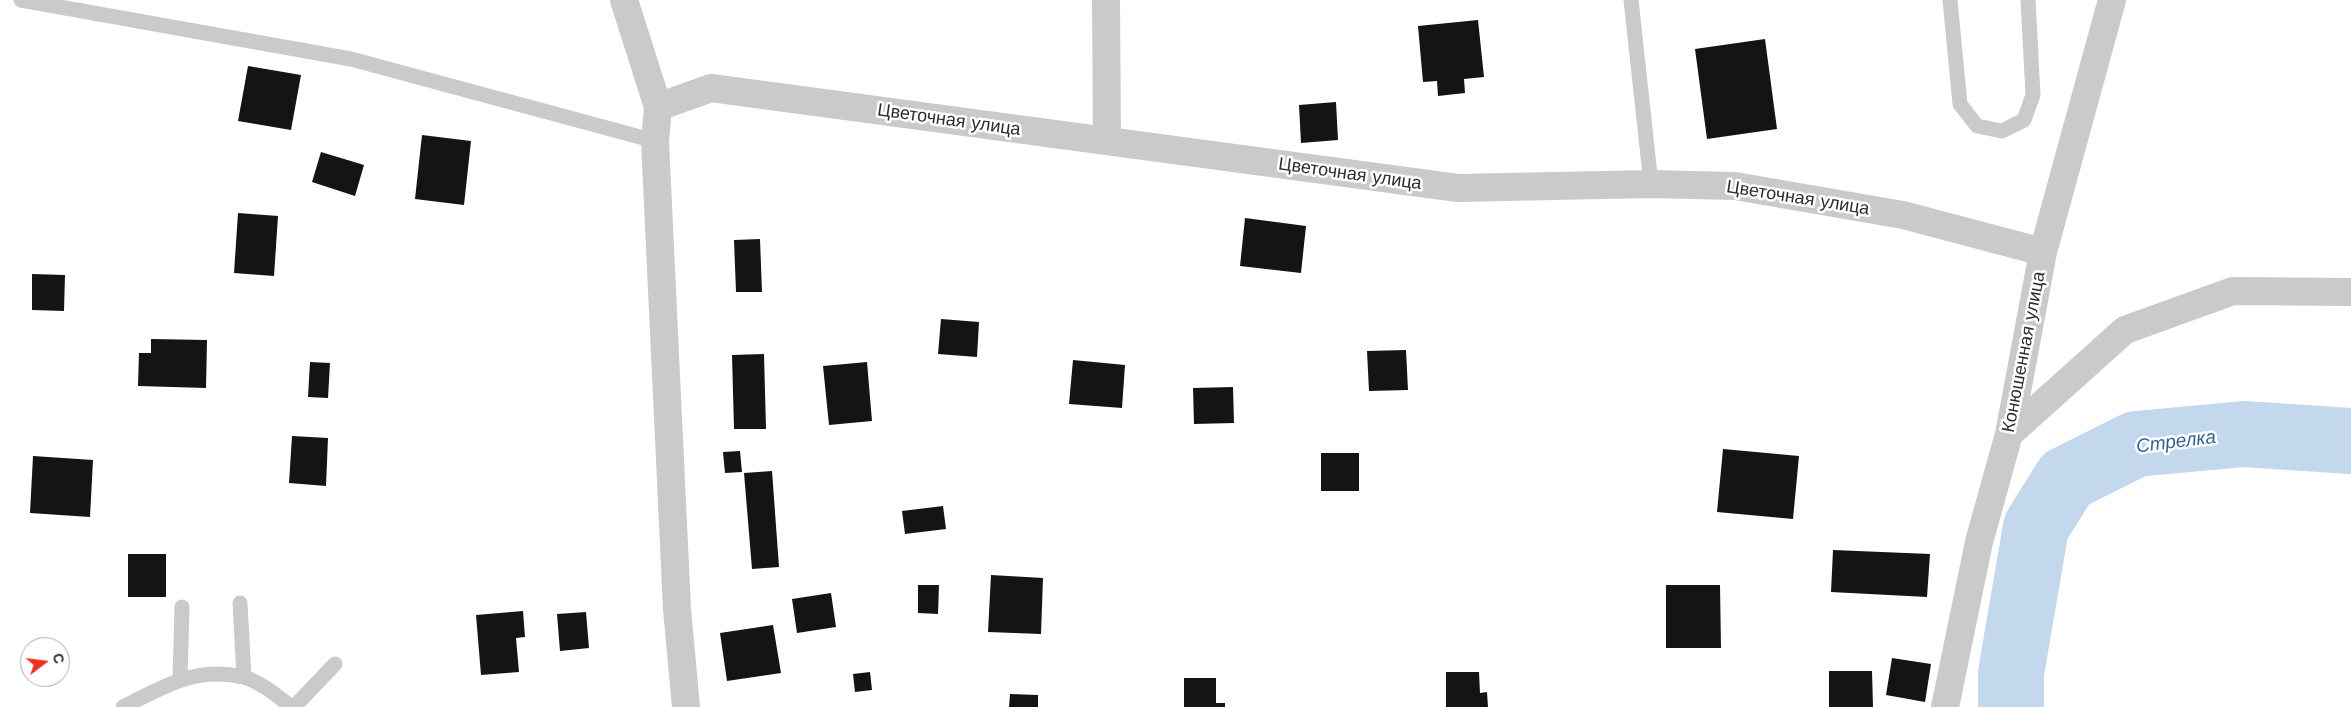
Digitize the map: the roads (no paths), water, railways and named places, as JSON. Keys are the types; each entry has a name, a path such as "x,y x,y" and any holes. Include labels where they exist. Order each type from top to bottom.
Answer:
{"street":[{"path":"624,0 658,107 654,141 677,609 686,707"},
{"path":"1106,0 1107,141"},
{"name":"Конюшенная улица","path":"1945,707 1979,542 2010,434 2043,252 2112,0"},
{"name":"Цветочная улица","path":"658,107 711,88 1458,188 1651,184 1734,186 1903,215 2043,252"},
{"path":"2010,434 2125,330 2233,291 2351,292"}],"lane":[{"path":"21,0 351,59 654,141"},
{"path":"1631,0 1651,184"},
{"path":"1950,0 1960,104 1977,126 2002,131 2024,120 2033,95 2028,0"},
{"path":"240,603 244,677"},
{"path":"180,679 182,607"},
{"path":"123,707 180,679 209,675 244,677 270,691 293,707 335,664"}],"waterway":[{"name":"Стрелка","path":"2011,707 2011,673 2036,527 2066,479 2136,444 2244,434 2351,441"}]}
